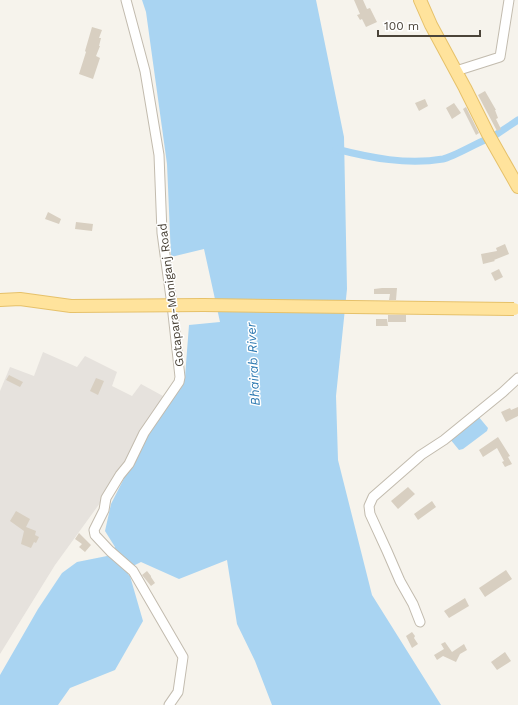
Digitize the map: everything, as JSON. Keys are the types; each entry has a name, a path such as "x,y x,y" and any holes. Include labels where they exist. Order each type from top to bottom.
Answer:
{"main road":[{"path":"420,0 430,25 518,187"},
{"path":"0,300 20,299 71,306 204,305 516,309"}],"street":[{"name":"Gotapara-Moniganj Road","path":"126,0 144,71 159,155 162,233 180,377 179,382 144,433 129,464 120,475 106,498 104,510 94,530 95,535 110,551 133,571 183,657 178,692 169,705"},
{"path":"456,71 500,57 509,0"},
{"path":"420,622 413,604 400,581 370,514 369,506 373,497 421,455 444,440 518,378"}],"shaded area":[{"path":"43,352 77,367 85,356 117,372 112,386 132,396 141,384 163,396 135,448 100,503 55,565 0,654 0,391 10,367 34,376"}],"water":[{"name":"Bhairab River","path":"142,0 316,0 344,137 347,289 336,396 338,460 372,595 441,705 272,705 255,661 237,624 227,560 179,579 141,562 135,565 128,574 130,576 143,621 115,670 70,688 58,705 0,705 0,675 38,609 62,573 77,562 107,556 115,547 105,531 111,504 153,421 185,377 189,325 220,322 204,249 171,257 167,164 146,12"},
{"path":"478,416 488,428 487,431 463,449 459,450 450,439"}],"building":[{"path":"354,0 363,0 367,9 370,8 377,22 366,27 362,19 360,20 357,15 360,14"},
{"path":"92,27 102,30 99,38 101,38 100,46 96,56 100,58 93,79 79,74"},
{"path":"485,91 496,110 498,118 496,119 501,129 497,131 478,95"},
{"path":"425,99 428,106 419,111 415,103"},
{"path":"454,103 461,113 452,119 446,108"},
{"path":"466,107 479,133 476,135 463,109"},
{"path":"48,212 61,219 59,224 45,219"},
{"path":"76,222 93,224 92,231 75,229"},
{"path":"505,244 509,254 494,260 495,261 483,264 481,254 497,251 496,248"},
{"path":"499,269 503,277 495,281 491,273"},
{"path":"397,288 396,300 389,300 390,294 374,294 374,289"},
{"path":"388,315 406,315 406,322 388,322"},
{"path":"376,319 387,319 388,326 376,326"},
{"path":"9,375 23,382 20,387 6,380"},
{"path":"96,378 104,381 98,395 90,391"},
{"path":"518,407 518,416 506,422 501,412 510,408 511,410"},
{"path":"498,437 510,456 508,457 512,464 505,467 502,462 504,461 497,448 483,457 479,450"},
{"path":"408,487 415,494 398,509 391,501"},
{"path":"432,501 436,507 418,520 414,514"},
{"path":"16,511 30,519 26,527 36,531 35,535 39,537 31,548 21,544 24,531 10,521"},
{"path":"79,533 91,545 85,552 79,547 82,544 75,539"},
{"path":"506,570 512,579 485,597 479,588"},
{"path":"147,571 155,583 151,586 142,575"},
{"path":"465,598 469,606 449,618 444,611"},
{"path":"412,632 418,644 412,648 406,636"},
{"path":"445,642 452,652 464,644 467,650 460,654 456,662 443,656 437,660 434,655 444,649 441,644"},
{"path":"505,652 511,661 497,670 491,662"}],"waterway":[{"path":"494,136 518,120"},
{"path":"336,149 389,160 430,161 447,158 485,140"}]}
